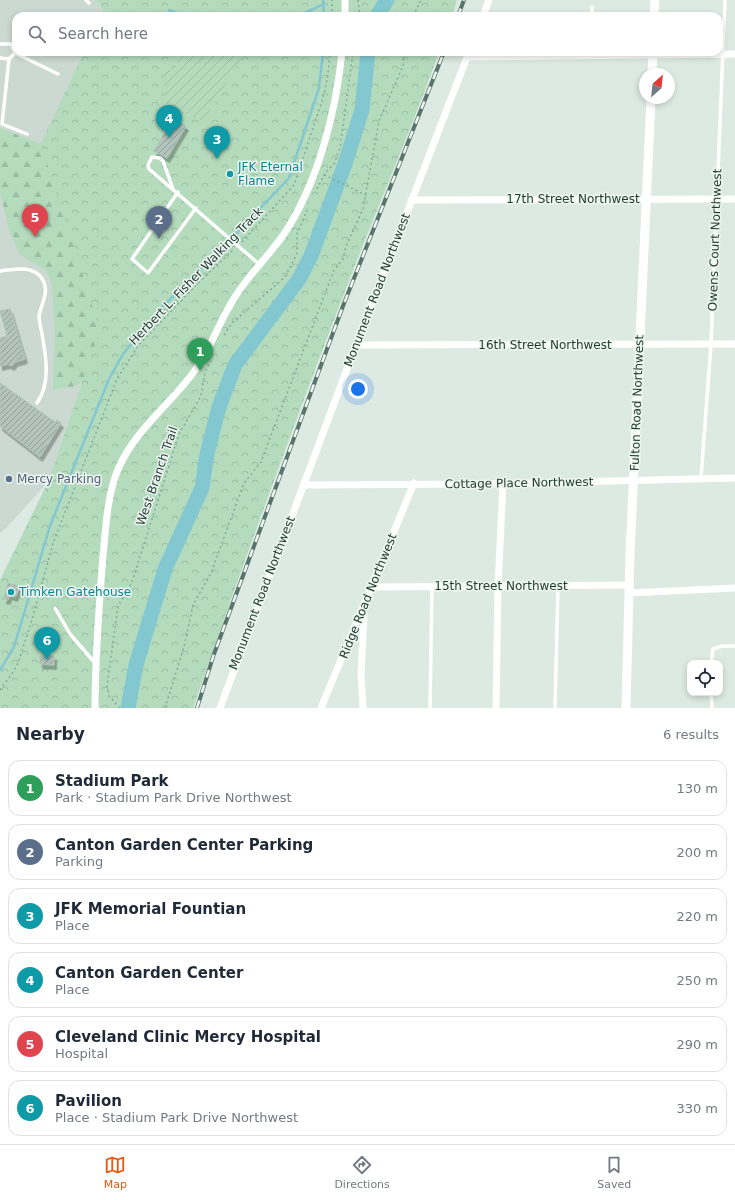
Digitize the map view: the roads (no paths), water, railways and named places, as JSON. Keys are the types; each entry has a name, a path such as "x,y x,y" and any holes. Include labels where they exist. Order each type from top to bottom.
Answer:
{"main road":[{"path":"654,12 655,0"},
{"path":"652,68 653,56"},
{"name":"Fulton Road Northwest","path":"626,708 629,589 639,344 651,104"}],"street":[{"path":"345,0 345,12"},
{"path":"484,12 489,0"},
{"path":"723,54 735,54"},
{"path":"95,708 96,664 106,530 111,497 119,467 134,443 200,363 230,305 292,222 318,161 330,127 337,93 342,56"},
{"name":"Monument Road Northwest","path":"220,708 356,345 468,56"},
{"name":"17th Street Northwest","path":"412,200 735,199"},
{"name":"16th Street Northwest","path":"356,345 735,344"},
{"name":"Cottage Place Northwest","path":"303,485 634,481 735,478"},
{"name":"Ridge Road Northwest","path":"321,708 364,608 414,483"},
{"path":"496,708 498,586 503,483"},
{"name":"15th Street Northwest","path":"372,587 558,586 629,589 735,588"},
{"path":"363,708 361,675 364,608"}],"lane":[{"name":"Owens Court Northwest","path":"723,54 725,0"},
{"path":"0,44 11,44 12,46"},
{"path":"12,56 9,59 1,126 27,134"},
{"path":"21,56 58,74"},
{"name":"Owens Court Northwest","path":"701,479 711,344 723,56"},
{"path":"0,58 9,59"},
{"path":"173,189 163,162 160,158 152,158 148,165 149,169 173,189 178,192 260,265"},
{"path":"178,192 132,259 148,272 196,208"},
{"path":"0,271 28,270 39,275 44,284 46,299 39,316 44,345 46,375 43,393 37,403"},
{"path":"430,708 432,586"},
{"path":"555,708 558,586"},
{"path":"55,608 70,634 96,664"},
{"path":"711,660 713,649 722,646 735,646"},
{"path":"711,696 712,708"}],"waterway":[{"path":"323,0 324,12"},
{"path":"380,12 387,0"},
{"path":"307,12 324,4"},
{"path":"169,10 175,12"},
{"path":"0,670 14,647 50,526 109,379 123,354 162,307 220,251 289,178 319,88 323,56"},
{"path":"128,708 136,665 165,569 202,488 207,454 219,407 235,365 299,279 311,256 345,164 362,110 368,56"}],"railway":[{"path":"460,12 464,0"},
{"path":"197,708 214,654 343,306 442,56"}],"place":[{"name":"Canton Garden Center","path":"169,138"},
{"name":"JFK Memorial Fountian","path":"217,159"},
{"name":"JFK Eternal Flame","path":"230,174"},
{"name":"Cleveland Clinic Mercy Hospital","path":"35,237"},
{"name":"Canton Garden Center Parking","path":"159,239"},
{"name":"Stadium Park","path":"200,371"},
{"name":"Mercy Parking","path":"9,479"},
{"name":"Timken Gatehouse","path":"11,592"},
{"name":"Pavilion","path":"47,660"}]}
